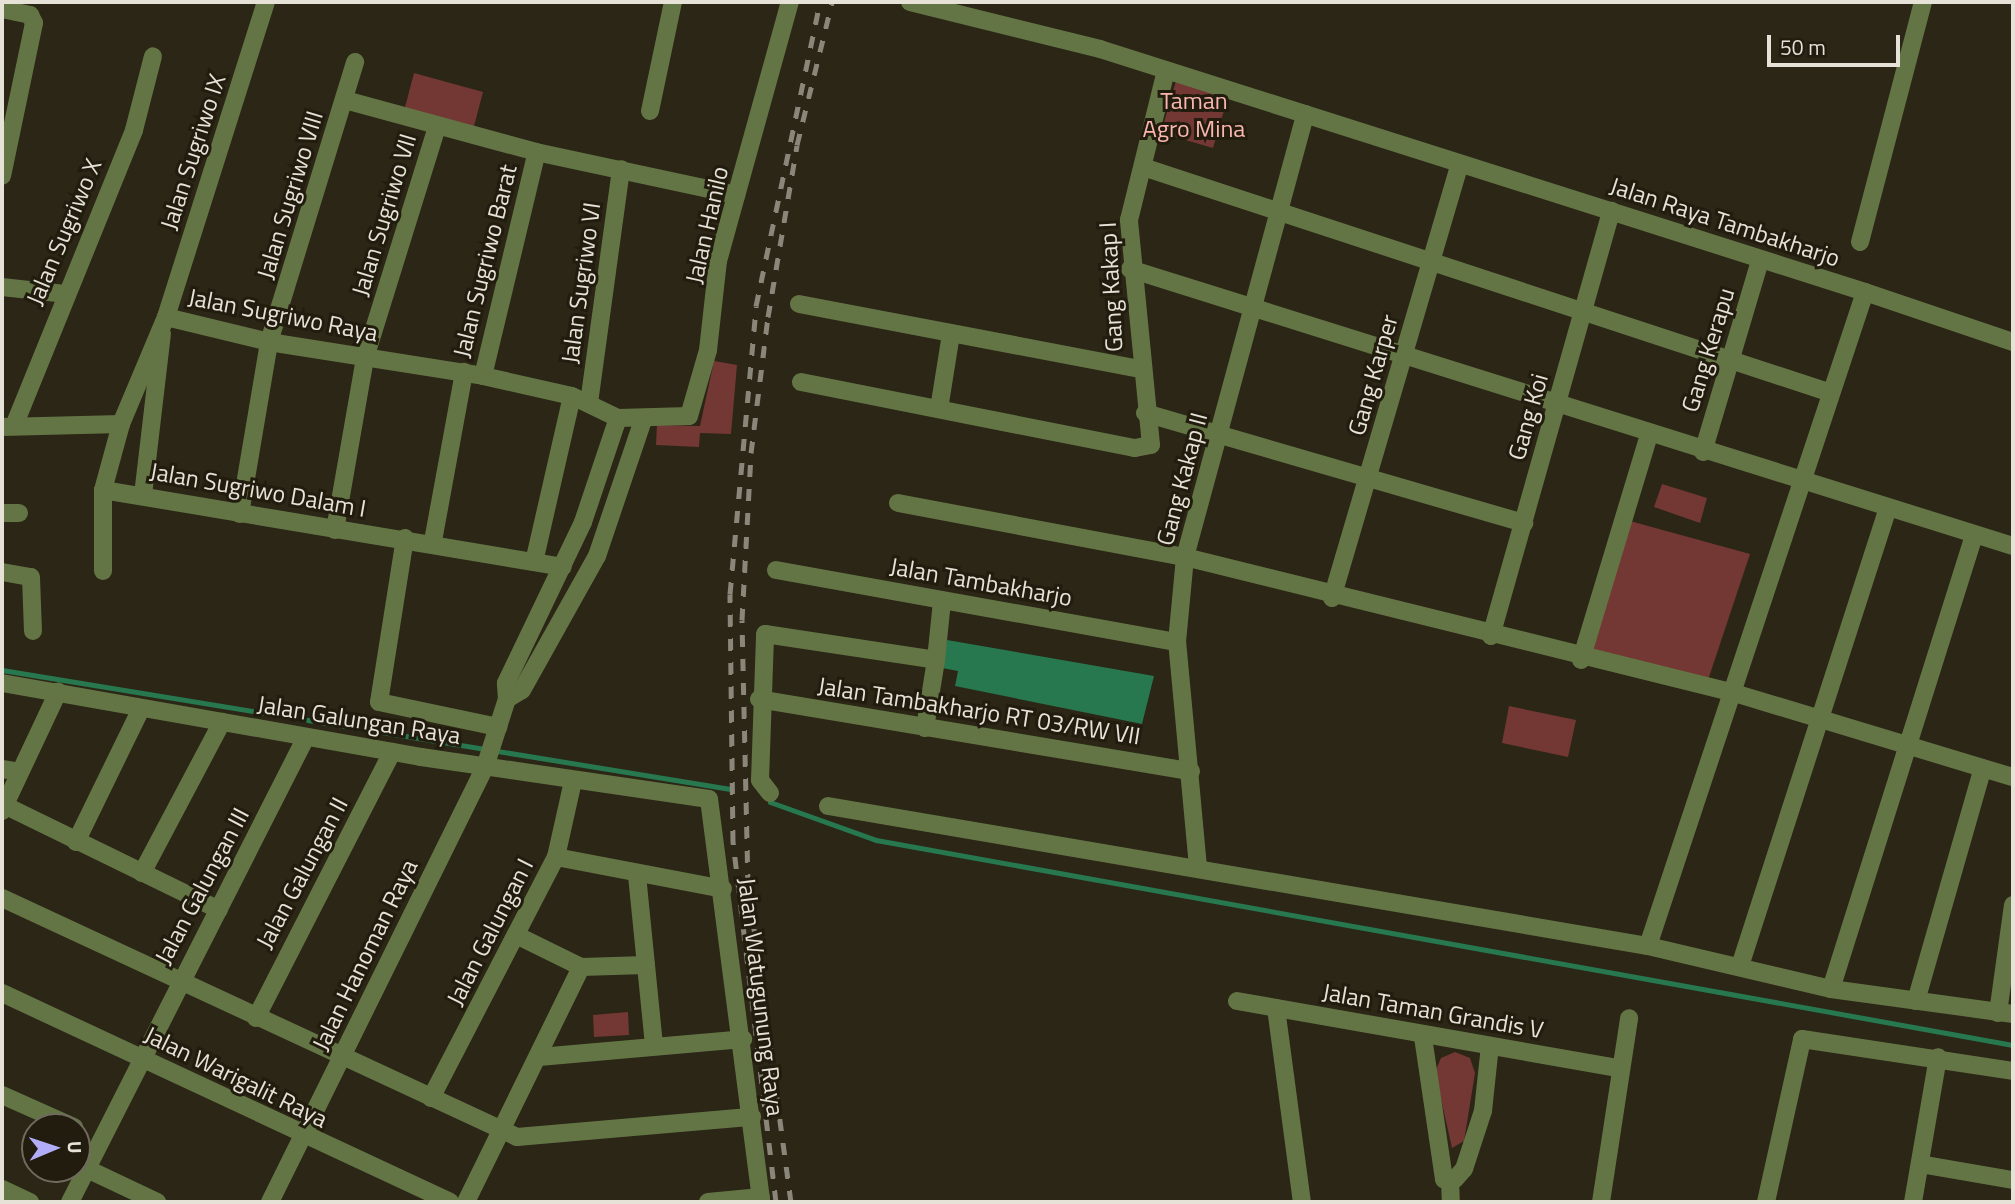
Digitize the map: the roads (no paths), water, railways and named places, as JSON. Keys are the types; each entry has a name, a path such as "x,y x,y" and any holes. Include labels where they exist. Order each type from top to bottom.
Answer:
{"street":[{"name":"Jalan Sugriwo IX","path":"164,322 266,2"},
{"path":"650,111 673,2"},
{"name":"Jalan Hanilo","path":"643,420 679,419 695,404 736,195 790,2"},
{"name":"Jalan Raya Tambakharjo","path":"910,2 1166,70 1760,261 1865,292 1648,946"},
{"path":"1860,242 1923,2"},
{"path":"2,9 30,15 34,23 2,176"},
{"name":"Jalan Sugriwo X","path":"8,426 134,130 153,56"},
{"name":"Jalan Sugriwo VIII","path":"240,514 269,342 355,62"},
{"name":"Gang Kakap I","path":"939,409 1145,449 1153,436 1145,414 1140,369 1130,269 1129,220 1166,70"},
{"path":"345,100 437,127 736,195"},
{"name":"Gang Kakap II","path":"1198,867 1177,642 1185,557 1221,435 1249,310 1305,114"},
{"name":"Jalan Sugriwo VII","path":"335,530 365,358 437,127"},
{"name":"Jalan Sugriwo Barat","path":"483,376 535,159"},
{"name":"Gang Karper","path":"1332,598 1405,359 1429,264 1460,164"},
{"path":"1143,167 1429,264 1583,310 1729,362 1831,393"},
{"name":"Jalan Sugriwo VI","path":"589,403 621,169"},
{"name":"Gang Koi","path":"1490,636 1611,211"},
{"name":"Gang Kerapu","path":"1703,452 1760,261"},
{"path":"1130,269 1405,359 2013,546"},
{"path":"2,287 65,294"},
{"path":"1865,292 2013,342"},
{"path":"799,304 1140,369"},
{"name":"Jalan Sugriwo Raya","path":"103,571 103,490 121,424 164,322 365,358 464,372 572,396 618,418 643,420"},
{"path":"143,495 164,322"},
{"path":"801,382 939,409 951,334"},
{"path":"433,541 464,372"},
{"path":"534,562 572,396"},
{"path":"1145,414 1368,481 1524,523"},
{"path":"405,538 379,702 498,728 508,699 506,683 583,522 597,488 618,418"},
{"path":"508,699 523,690 559,631 607,530 643,420"},
{"path":"8,426 121,424"},
{"path":"1581,660 1649,435"},
{"path":"597,488 620,493"},
{"name":"Jalan Sugriwo Dalam I","path":"103,490 335,530 433,541 563,567"},
{"path":"898,503 1185,557 1332,598 1581,660 1731,692 2013,777"},
{"path":"1740,967 1817,718 1888,509"},
{"path":"583,522 607,530"},
{"path":"1831,989 1974,535"},
{"name":"Jalan Tambakharjo","path":"776,570 1177,642"},
{"path":"2,572 31,577 33,631"},
{"path":"925,728 942,601"},
{"path":"770,793 760,780 759,699 765,634 936,660"},
{"name":"Jalan Galungan Raya","path":"2,683 392,752 487,761 573,781 709,799"},
{"path":"58,692 3,808 219,910"},
{"name":"Jalan Tambakharjo RT 03/RW VII","path":"759,699 1191,771"},
{"path":"76,842 141,709"},
{"path":"142,873 222,722"},
{"name":"Jalan Hanoman Raya","path":"270,1202 304,1138 487,761 498,728"},
{"name":"Jalan Galungan III","path":"91,1156 306,737"},
{"name":"Jalan Galungan II","path":"256,1018 392,752"},
{"path":"1916,1001 1983,768"},
{"path":"2,769 20,772"},
{"name":"Jalan Galungan I","path":"431,1098 556,857 573,781"},
{"name":"Jalan Watugunung Raya","path":"709,799 743,1039 761,1200"},
{"path":"828,806 1198,867 1648,946 1831,989 2006,1013 2013,905"},
{"path":"556,857 637,875 723,889"},
{"path":"637,875 654,1046"},
{"path":"2,898 500,1131 521,1138 578,1136 752,1116"},
{"path":"516,935 581,967 646,965"},
{"path":"466,1202 581,967"},
{"name":"Jalan Warigalit Raya","path":"2,993 304,1138 450,1202"},
{"name":"Jalan Taman Grandis V","path":"1237,1002 1423,1037 1621,1069"},
{"path":"1276,1008 1302,1202"},
{"path":"1601,1202 1629,1018"},
{"path":"1423,1037 1438,1173 1450,1179"},
{"path":"1766,1202 1797,1045 1811,1037 2013,1070"},
{"path":"539,1057 743,1039"},
{"path":"1450,1179 1464,1169 1483,1111 1490,1046"},
{"path":"1913,1202 1938,1057"},
{"path":"2,1095 42,1113"},
{"path":"91,1134 100,1138"},
{"path":"1920,1164 2013,1180"},
{"path":"91,1171 157,1202"},
{"path":"1450,1179 1451,1202"},
{"name":"Jalan Galungan III","path":"69,1202 78,1183"},
{"path":"2,1189 30,1202"},
{"path":"708,1202 761,1200"}],"waterway":[{"path":"2,670 730,789"},
{"path":"770,802 876,840 2013,1045"}],"railway":[{"path":"776,1202 733,842 730,594 756,306 820,2"},
{"path":"791,1202 748,886 742,620 751,453 768,317 797,145 832,2"}],"park label":[{"name":"Taman Agro Mina","path":"1194,115"}]}
